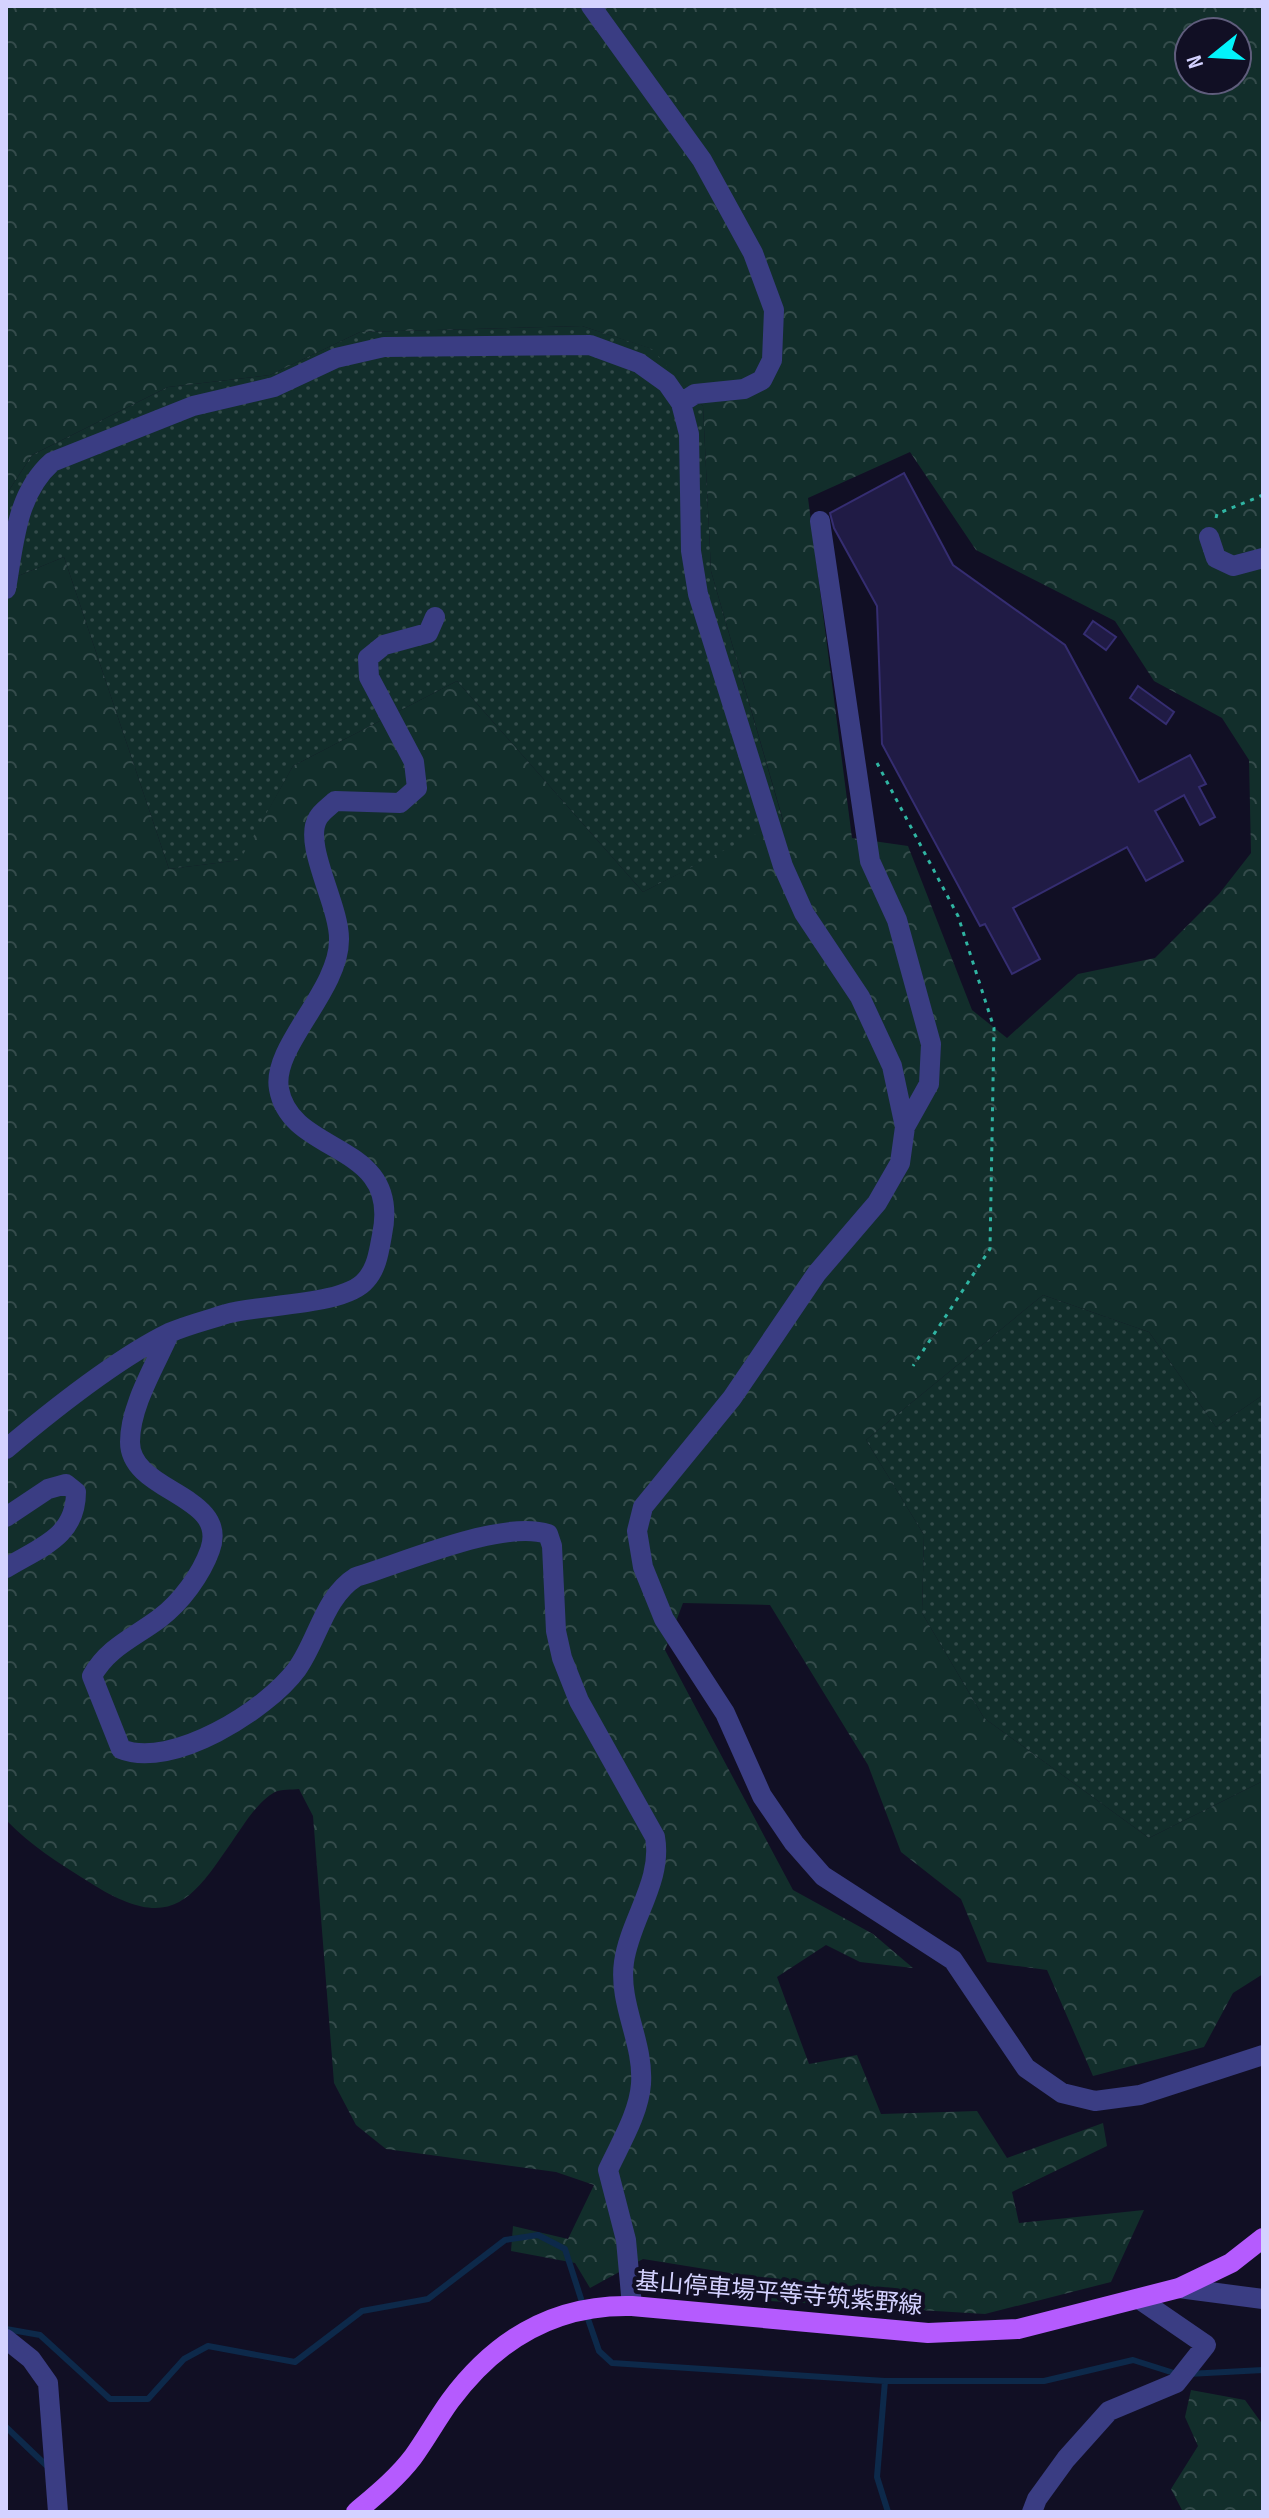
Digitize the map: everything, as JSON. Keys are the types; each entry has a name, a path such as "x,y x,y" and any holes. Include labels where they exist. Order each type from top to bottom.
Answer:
{"main road":[{"name":"基山停車場平等寺筑紫野線","path":"356,2512 412,2458 451,2400 482,2363 529,2327 572,2312 609,2305 928,2333 1018,2329 1179,2288 1231,2263 1263,2238"}],"street":[{"path":"591,6 702,160 753,253 774,310 772,360 762,380 744,389 695,394 681,403"},
{"path":"6,589 20,514 35,478 52,462 193,406 274,387 336,358 384,347 590,345 639,363 667,383 681,403 689,434 691,551 698,594 783,866 804,913 860,997 892,1066 905,1127 900,1163 877,1203 817,1273 732,1398 643,1507 637,1531 643,1567 664,1619 725,1713 762,1796 794,1843 823,1876 953,1960 1026,2068 1062,2093 1095,2101 1140,2095 1263,2055"},
{"path":"820,521 870,861 897,920 931,1044 929,1084 905,1127"},
{"path":"1209,537 1216,558 1233,566 1263,558"},
{"path":"6,1449 92,1383 169,1334 230,1313 341,1295 365,1282 377,1261 384,1228 382,1196 373,1174 355,1156 321,1140 290,1113 279,1090 278,1071 334,972 339,941 327,879 311,839 318,818 335,801 400,803 417,788 414,762 369,677 368,658 384,645 428,633 435,617"},
{"path":"169,1334 134,1416 130,1444 135,1462 146,1475 201,1510 212,1527 211,1547 196,1579 162,1617 115,1647 100,1661 92,1676 121,1749 133,1755 164,1753 215,1732 265,1703 297,1669 342,1586 356,1577 488,1535 537,1530 548,1534 552,1546 556,1631 562,1658 579,1701 655,1837 658,1852 627,1950 622,1981 641,2083 627,2131 608,2170 626,2240 632,2306"},
{"path":"6,1517 48,1489 66,1484 76,1492 76,1512 66,1530 6,1568"},
{"path":"1179,2288 1263,2299"},
{"path":"1032,2512 1037,2499 1066,2459 1109,2411 1176,2383 1206,2345 1139,2299"},
{"path":"6,2339 31,2359 48,2383 58,2512"}],"path":[{"path":"1209,537 1217,514 1263,495"},
{"path":"852,751 879,764 958,916 994,1028 990,1249 913,1366"}],"green space":[{"path":"6,6 1263,6 1263,1395 1216,1427 1149,1332 1043,1295 866,1440 924,1535 922,1613 984,1718 1149,1838 1263,1781 1263,1974 1233,1993 1204,2047 1093,2076 1047,1970 987,1962 961,1899 901,1852 868,1765 770,1605 683,1603 665,1650 793,1890 873,1934 913,1968 860,1962 826,1945 777,1977 809,2064 857,2055 881,2114 977,2111 1007,2158 1103,2123 1107,2146 1012,2192 1019,2223 1144,2210 1111,2282 985,2314 770,2301 730,2273 643,2259 590,2288 575,2263 511,2251 513,2226 568,2239 594,2185 556,2172 386,2149 356,2125 334,2083 313,1816 299,1789 277,1791 265,1799 195,1889 180,1901 163,1907 143,1907 119,1899 46,1854 6,1820 6,581 64,557 169,869 240,860 293,766 457,681 643,892 783,820 711,571 703,406 652,349 582,326 360,332 270,375 168,387 32,455 6,495","holes":["910,452 976,550 1115,621 1154,681 1222,718 1249,760 1251,853 1219,894 1155,958 1078,974 1007,1038 972,1010 908,846 852,838 808,498"]},
{"path":"582,326 653,349 703,406 711,571 783,821 643,892 457,681 293,766 241,860 169,869 64,557 6,581 6,495 32,455 168,387 270,375 360,332"},
{"path":"1043,1295 1149,1332 1216,1427 1263,1395 1263,1781 1149,1838 984,1718 922,1613 924,1535 866,1440"},
{"path":"1191,2390 1245,2400 1263,2425 1263,2512 1183,2512 1171,2489 1198,2446 1185,2417"}],"building":[{"path":"904,473 953,565 1065,645 1139,782 1190,755 1206,784 1199,787 1215,817 1200,825 1184,795 1155,811 1183,861 1146,881 1127,847 1013,908 1040,959 1012,974 985,924 980,926 882,744 877,606 834,528 830,513"},
{"path":"1093,621 1116,637 1106,650 1084,634"},
{"path":"1138,686 1174,712 1166,724 1130,698"}],"waterway":[{"path":"6,2329 40,2335 110,2399 148,2399 184,2359 208,2346 295,2362 362,2311 428,2299 505,2240 538,2235 565,2249 583,2305"},
{"path":"587,2316 599,2351 612,2363 885,2381 1044,2381 1133,2360 1177,2374"},
{"path":"1188,2374 1263,2370"},
{"path":"885,2381 877,2477 888,2512"},
{"path":"6,2427 48,2467"}]}
